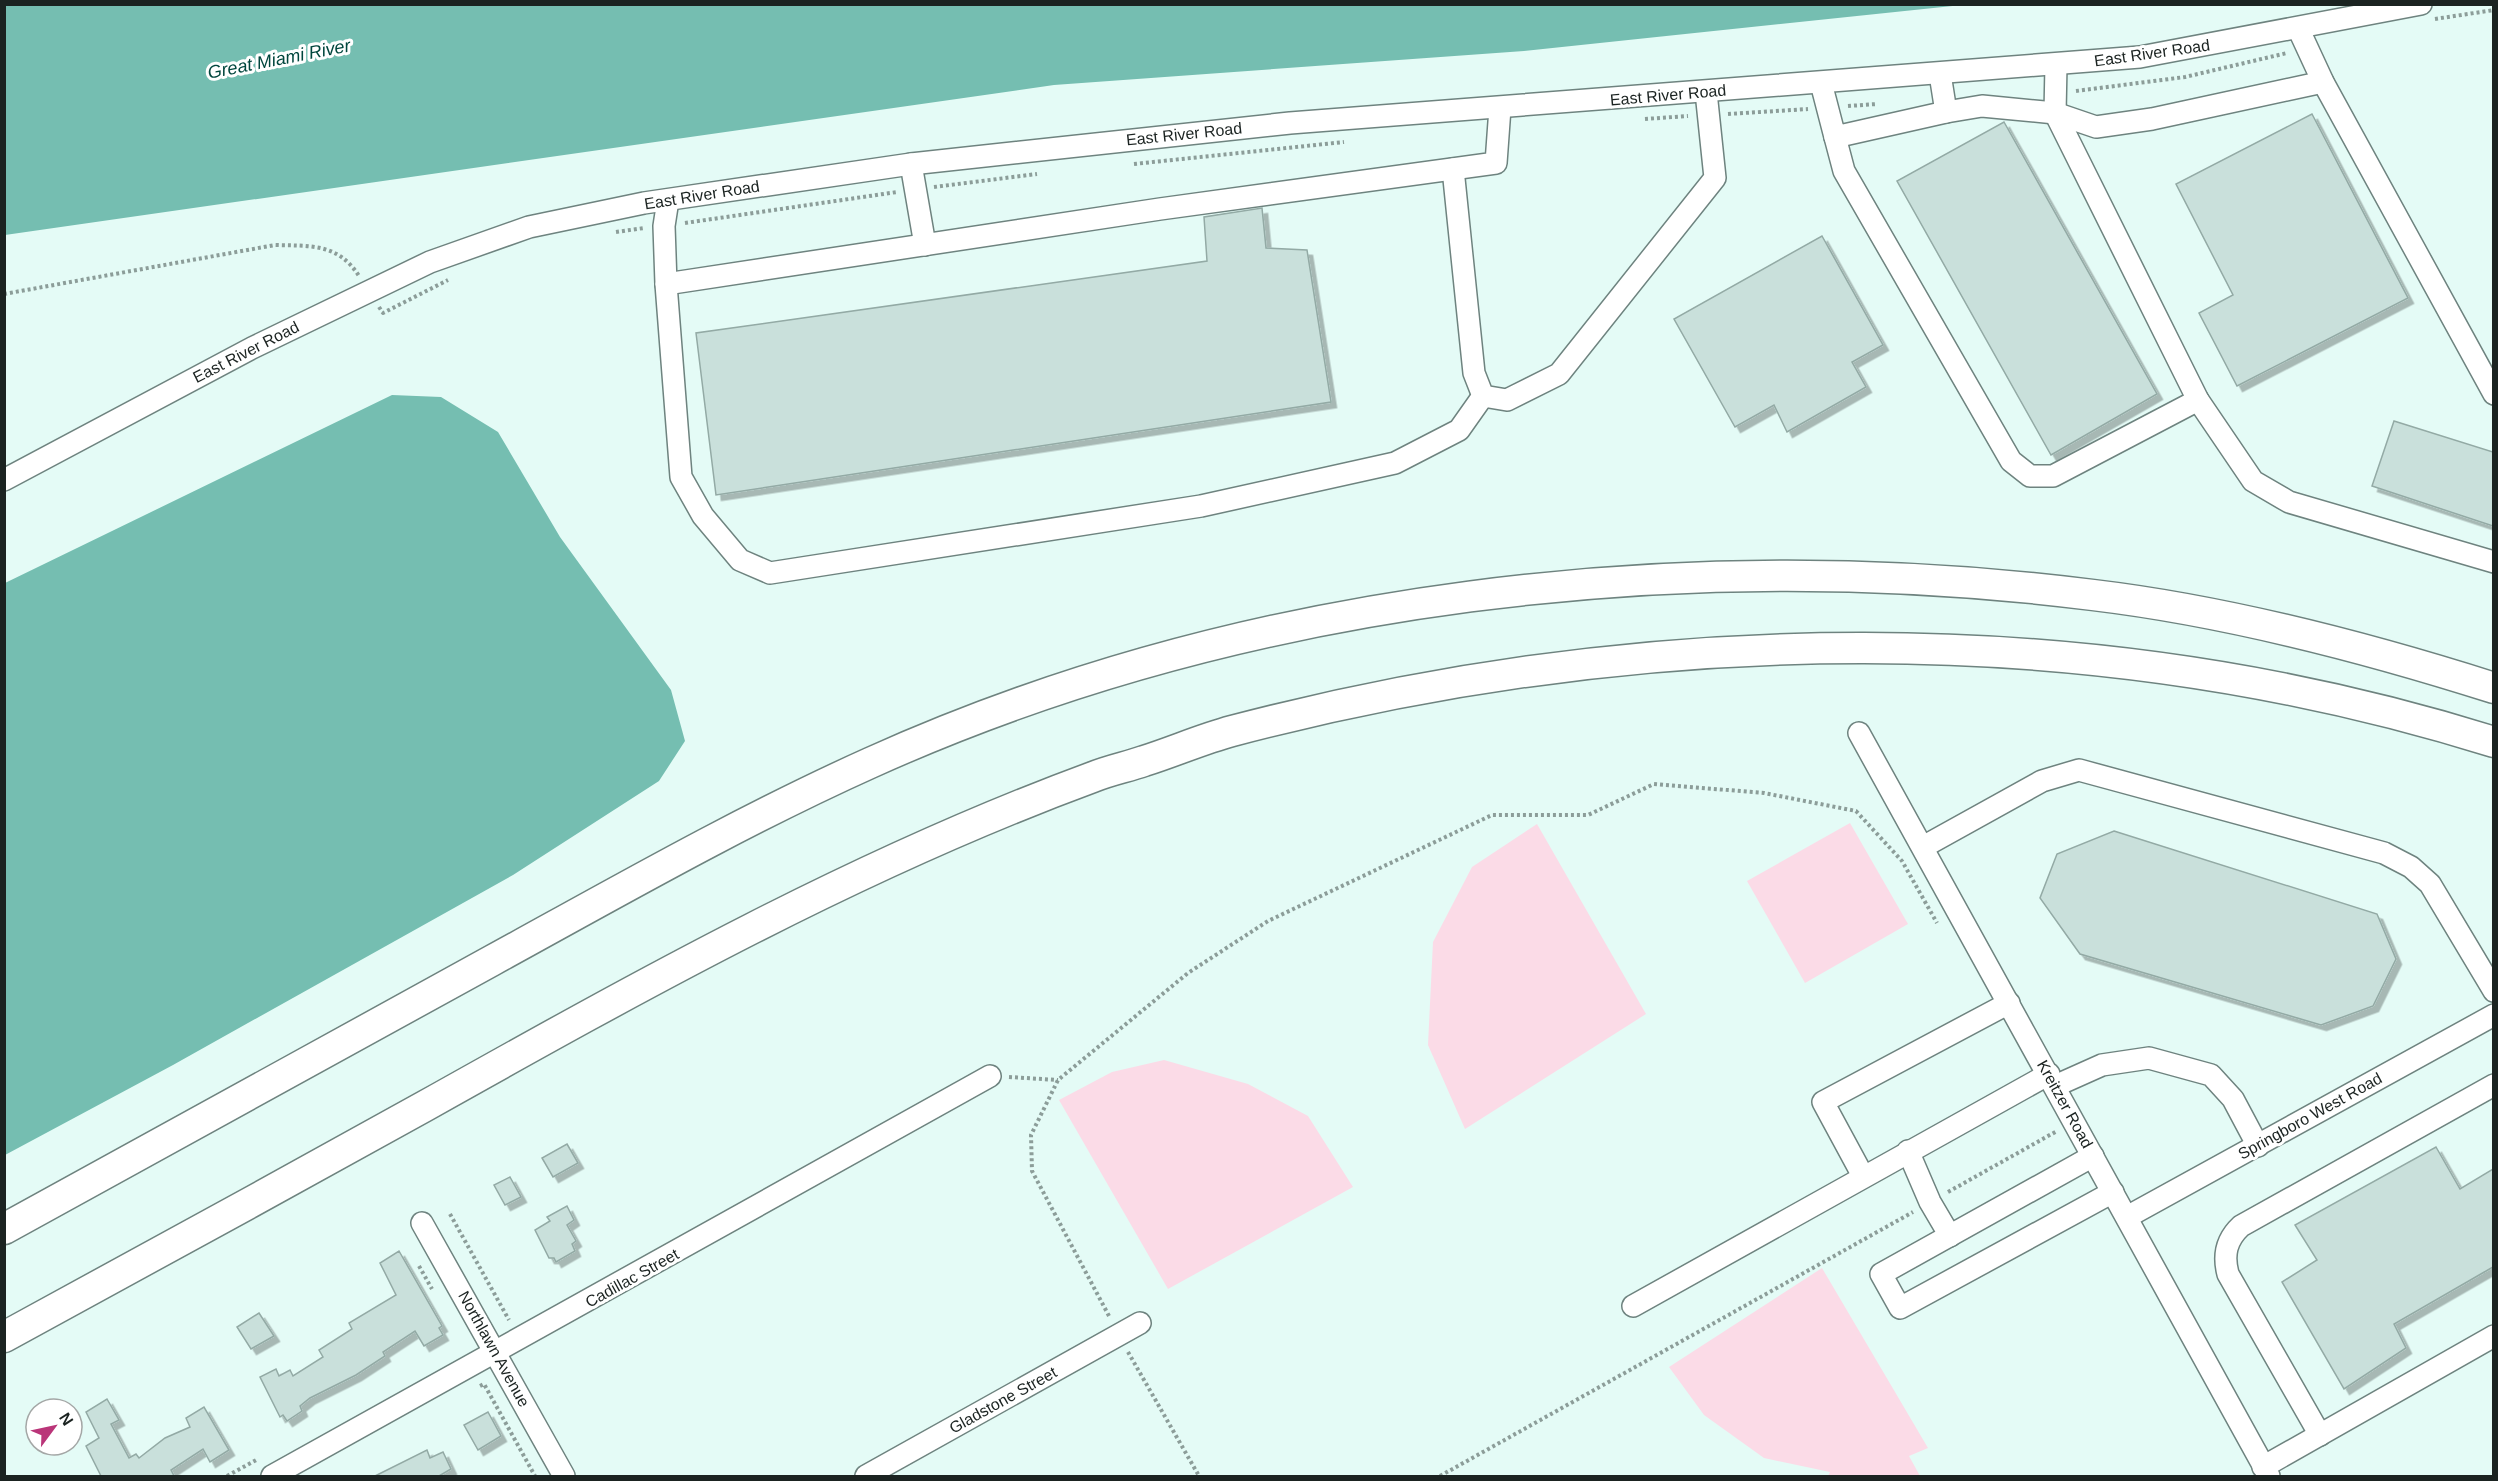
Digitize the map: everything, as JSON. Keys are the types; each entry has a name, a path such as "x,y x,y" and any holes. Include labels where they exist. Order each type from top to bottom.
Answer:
{"highway":[{"path":"4,1229 597,903 870,763 953,729 1121,670 1208,646 1323,621 1407,606 1640,581 1815,575 1907,577 2098,595 2171,608 2388,655 2493,688"},
{"path":"4,1337 630,991 824,892 991,816 1100,774 1224,733 1309,712 1474,678 1550,667 1661,656 1829,646 2042,654 2152,667 2237,680 2371,707 2493,742"}],"street":[{"name":"East River Road","path":"4,480 252,348 430,262 529,227 668,200 911,164 1290,123 2140,57 2298,28 2424,13"},
{"path":"2298,28 2305,49 2493,394"},
{"path":"2056,65 2055,103 2198,400 2253,481 2289,502 2493,562"},
{"path":"1940,74 1946,112"},
{"path":"1835,137 1982,106 2055,103 2096,127 2152,120 2323,82"},
{"path":"1821,83 1844,171 2011,460 2030,476 2053,476 2198,400"},
{"path":"1483,396 1507,400 1559,374 1714,178 1706,92"},
{"path":"666,284 1160,209 1496,162 1500,108"},
{"path":"911,164 925,245"},
{"path":"1453,169 1474,374 1483,396"},
{"path":"668,200 664,226 666,284 681,477 703,516 740,560 770,573 1201,506 1395,463 1459,430 1483,396"},
{"name":"Kreitzer Road","path":"1859,733 2266,1472"},
{"path":"1923,847 2042,781 2079,770 2288,825 2384,853 2402,862 2430,884 2493,991"},
{"path":"1863,1176 1822,1102 2009,1003"},
{"name":"Springboro West Road","path":"2127,1217 2493,1014"},
{"path":"1633,1306 1908,1151 2052,1080 2102,1065 2149,1058 2211,1075 2232,1099 2258,1146"},
{"name":"Cadillac Street","path":"272,1476 496,1354 990,1076"},
{"path":"2320,1435 2228,1274 2225,1254 2228,1244 2241,1226 2493,1085"},
{"path":"1908,1151 1930,1202 1950,1236"},
{"path":"2093,1156 1881,1274 1900,1308 2113,1192"},
{"name":"Northlawn Avenue","path":"422,1222 564,1476"},
{"name":"Gladstone Street","path":"866,1476 1140,1323"},
{"path":"2266,1472 2320,1435 2493,1336"}],"path":[{"path":"2424,13 2493,10"},
{"path":"2055,103 2185,77 2305,49"},
{"path":"1640,119 1886,103"},
{"path":"1126,164 1350,142"},
{"path":"610,233 1044,173"},
{"path":"4,294 275,245 321,246 350,261 383,313 457,276"},
{"path":"1199,1476 1118,1334 1032,1171 1031,1135 1058,1080 1188,973 1268,921 1492,816 1588,815 1654,784 1764,793 1856,811 1902,861 1944,933"},
{"path":"990,1076 1058,1080"},
{"path":"1440,1476 2074,1122"},
{"path":"450,1214 508,1321"},
{"path":"419,1266 435,1295"},
{"path":"474,1390 484,1384 535,1476"},
{"path":"227,1476 267,1454"}],"shaded area":[{"path":"1850,823 1908,924 1805,983 1747,881"},
{"path":"1537,824 1646,1014 1465,1129 1428,1045 1433,942 1472,867"},
{"path":"1164,1060 1248,1084 1308,1116 1353,1187 1168,1289 1059,1100 1112,1072"},
{"path":"1822,1268 1928,1448 1909,1456 1920,1476 1828,1476 1830,1472 1764,1458 1704,1415 1669,1367"}],"water":[{"name":"Great Miami River","path":"4,5 1962,5 1524,51 1054,85 5,235"},
{"path":"392,395 441,397 498,432 560,537 671,690 685,741 659,781 513,875 173,1065 5,1155 5,583"}],"building":[{"path":"2312,114 2408,298 2237,386 2199,313 2233,295 2176,184"},
{"path":"2004,122 2157,394 2051,455 1897,181"},
{"path":"1262,208 1266,248 1307,250 1331,402 716,495 696,333 1207,261 1204,217"},
{"path":"1822,236 1883,345 1852,362 1866,387 1787,432 1774,405 1735,427 1674,319"},
{"path":"2394,421 2493,452 2493,526 2372,486"},
{"path":"2114,831 2377,914 2396,959 2373,1006 2321,1025 2080,954 2040,898 2057,854"},
{"path":"567,1144 578,1163 553,1177 542,1158"},
{"path":"2436,1147 2460,1189 2493,1169 2493,1267 2394,1324 2406,1348 2344,1389 2282,1282 2317,1260 2295,1225"},
{"path":"510,1177 521,1197 505,1205 494,1185"},
{"path":"567,1206 574,1220 567,1225 576,1241 572,1244 575,1251 556,1262 554,1258 549,1258 535,1230 550,1221 547,1217"},
{"path":"399,1251 442,1326 439,1328 443,1335 424,1346 415,1331 383,1352 385,1356 356,1375 310,1398 300,1406 302,1411 287,1421 283,1415 280,1417 260,1377 276,1369 279,1376 290,1370 293,1376 323,1357 319,1350 352,1329 349,1323 396,1295 380,1263"},
{"path":"259,1313 274,1336 251,1349 237,1327"},
{"path":"107,1399 119,1420 111,1424 129,1458 136,1454 139,1458 165,1438 190,1427 186,1418 204,1407 229,1450 210,1462 203,1449 171,1470 174,1476 101,1476 86,1446 99,1438 86,1412"},
{"path":"488,1412 501,1436 478,1450 464,1425"},
{"path":"427,1450 430,1458 443,1452 451,1469 439,1476 375,1476"}]}
